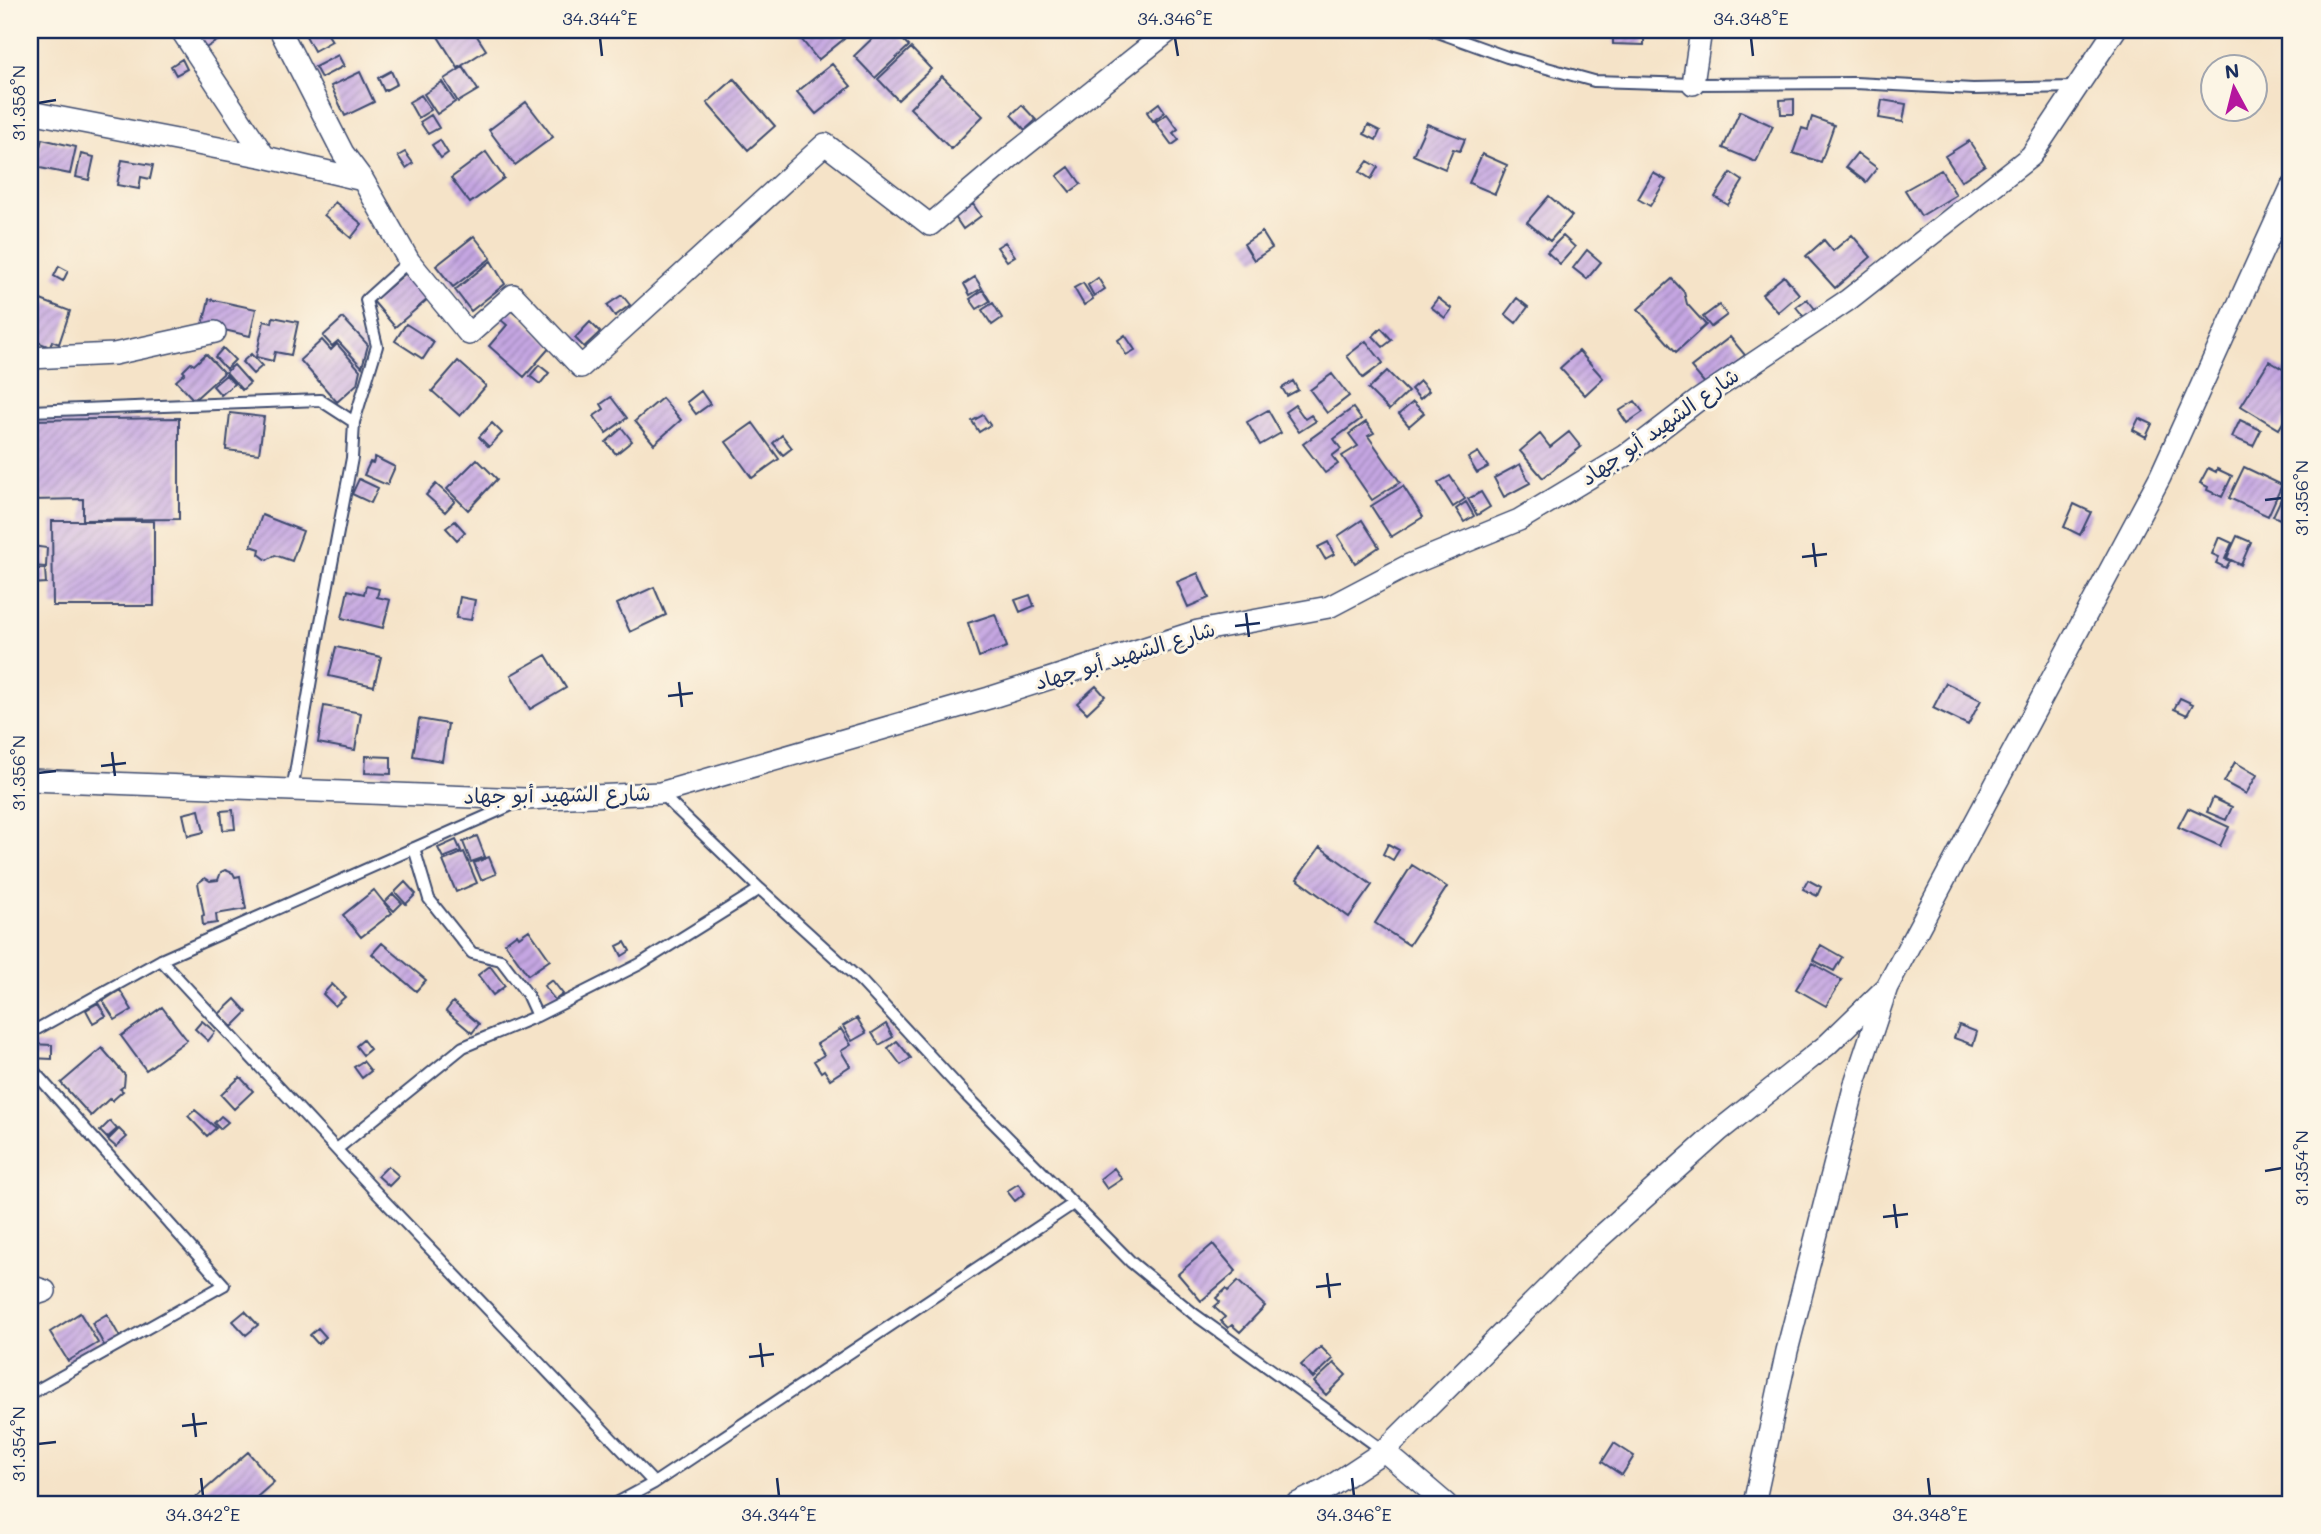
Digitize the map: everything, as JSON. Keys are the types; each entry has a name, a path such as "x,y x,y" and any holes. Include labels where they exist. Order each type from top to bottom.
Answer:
{"street":[{"path":"181,30 265,157"},
{"path":"280,30 343,153 363,180 409,261 469,334 513,295 581,367 825,144 930,226 1014,154 1170,30"},
{"path":"1693,84 1701,30"},
{"name":"شارع الشهيد أبو جهاد","path":"30,780 525,799 660,793 989,698 1198,631 1329,607 1409,565 1519,520 1625,456 1697,401 1848,300 2031,156 2115,30"},
{"path":"30,113 265,157 363,180"},
{"path":"1754,1504 1787,1351 1856,1080 1887,987 2160,477 2291,188"},
{"path":"30,358 114,354 215,332"},
{"path":"1296,1504 1325,1490 1384,1451 1588,1248 1720,1130 1826,1045 1887,987"},
{"path":"30,1286 46,1291 30,1296"},
{"path":"1384,1451 1446,1504"}],"lane":[{"path":"1433,30 1507,57 1594,81 1693,84 1855,83 1973,89 2077,87"},
{"path":"292,791 352,458 354,422 377,346 366,300 409,261"},
{"path":"30,411 320,400 354,422"},
{"path":"660,793 862,982 966,1095 1131,1262 1194,1314 1384,1451"},
{"path":"30,1033 161,960 525,799"},
{"path":"414,848 429,899 472,953 501,960 527,994 537,1016"},
{"path":"337,1149 463,1047 537,1016 640,964 760,889"},
{"path":"161,960 654,1483"},
{"path":"30,1067 224,1285 30,1394"},
{"path":"615,1504 654,1483 1073,1204"}],"building":[{"path":"192,30 235,30 204,49"},
{"path":"309,30 325,30 332,41 314,51 305,34"},
{"path":"446,30 473,30 486,50 458,68 437,35"},
{"path":"794,30 837,30 844,39 818,60"},
{"path":"881,30 893,30 909,46 875,78 854,56"},
{"path":"1613,30 1644,30 1644,45 1613,44"},
{"path":"911,48 931,69 898,100 878,79"},
{"path":"338,55 344,66 321,78 315,67"},
{"path":"182,59 187,69 176,75 171,66"},
{"path":"832,64 851,86 816,114 797,92"},
{"path":"463,67 478,90 458,102 444,79"},
{"path":"391,71 397,84 384,91 378,78"},
{"path":"360,72 374,102 345,116 331,86"},
{"path":"942,76 983,116 951,149 910,108"},
{"path":"734,79 775,126 748,150 707,103"},
{"path":"442,82 455,102 437,114 424,94"},
{"path":"421,95 431,110 418,118 409,102"},
{"path":"1794,99 1794,114 1781,114 1780,100"},
{"path":"1882,100 1906,104 1903,122 1879,118"},
{"path":"526,102 553,137 515,165 489,130"},
{"path":"1159,103 1165,112 1153,121 1147,112"},
{"path":"1022,105 1036,120 1025,130 1011,115"},
{"path":"1740,111 1773,126 1756,162 1723,148"},
{"path":"1167,114 1178,129 1173,133 1179,140 1172,145 1155,122"},
{"path":"431,115 439,128 428,134 420,122"},
{"path":"1812,117 1834,125 1821,162 1793,153 1802,128 1808,130"},
{"path":"1427,124 1465,139 1460,151 1453,149 1445,169 1413,155"},
{"path":"1368,125 1380,131 1376,140 1364,134"},
{"path":"42,139 76,147 70,174 35,167"},
{"path":"440,140 448,153 441,158 432,145"},
{"path":"1969,141 1985,165 1961,181 1945,156"},
{"path":"30,142 36,143 31,167 30,167"},
{"path":"405,152 413,163 406,168 398,156"},
{"path":"486,152 504,178 470,203 451,178"},
{"path":"1857,153 1877,168 1866,182 1846,167"},
{"path":"81,154 94,157 89,180 76,177"},
{"path":"1482,154 1507,165 1495,194 1469,183"},
{"path":"122,160 153,165 150,179 141,177 139,189 117,185"},
{"path":"1368,161 1378,167 1371,179 1360,172"},
{"path":"1069,167 1081,184 1070,192 1057,176"},
{"path":"1941,170 1956,195 1921,216 1905,190"},
{"path":"1653,173 1666,180 1650,206 1638,199"},
{"path":"1731,173 1743,181 1728,205 1715,197"},
{"path":"1549,196 1572,216 1550,241 1527,222"},
{"path":"335,202 362,224 351,238 324,215"},
{"path":"973,204 981,216 963,229 955,217"},
{"path":"1262,232 1272,248 1254,260 1244,244"},
{"path":"1852,235 1871,257 1835,288 1806,256 1824,240 1833,251"},
{"path":"474,236 491,258 453,287 436,266"},
{"path":"1563,236 1575,247 1560,264 1547,252"},
{"path":"1005,242 1015,256 1007,261 997,247"},
{"path":"1587,250 1601,262 1587,279 1573,268"},
{"path":"491,261 505,284 471,311 455,290"},
{"path":"59,266 68,271 63,281 54,276"},
{"path":"406,273 428,299 395,327 373,301"},
{"path":"1784,276 1799,294 1778,312 1762,294"},
{"path":"975,277 982,288 970,295 964,284"},
{"path":"1098,278 1105,289 1094,296 1088,285"},
{"path":"1672,279 1684,292 1687,304 1706,325 1676,352 1638,309"},
{"path":"1083,283 1093,299 1084,305 1074,288"},
{"path":"983,290 990,301 977,309 970,299"},
{"path":"622,295 630,305 615,316 607,305"},
{"path":"1438,298 1452,309 1445,318 1431,307"},
{"path":"1517,298 1528,307 1516,323 1505,314"},
{"path":"38,299 70,311 59,344 52,341 50,347 30,339 30,321"},
{"path":"209,299 256,309 250,336 203,325"},
{"path":"1807,299 1815,309 1804,317 1796,307"},
{"path":"993,303 1002,318 992,325 982,310"},
{"path":"1719,305 1727,315 1711,327 1703,317"},
{"path":"510,310 552,345 524,377 489,346 507,325 501,320"},
{"path":"273,317 298,322 291,355 275,352 273,361 256,357 264,321 272,323"},
{"path":"343,318 368,345 362,367 338,341 332,346 323,336"},
{"path":"590,322 600,332 584,347 575,338"},
{"path":"406,324 434,342 423,359 395,341"},
{"path":"1381,328 1392,340 1383,347 1373,336"},
{"path":"1125,335 1135,350 1126,355 1118,340"},
{"path":"1730,337 1745,355 1706,385 1691,367"},
{"path":"322,340 331,350 337,344 360,370 357,384 337,402 300,360"},
{"path":"1366,341 1383,363 1363,378 1347,356"},
{"path":"223,348 235,360 226,369 215,357"},
{"path":"1579,351 1603,378 1585,395 1560,368"},
{"path":"206,354 224,373 194,400 176,381 191,363 194,365"},
{"path":"251,354 262,366 253,374 242,362"},
{"path":"458,361 486,386 460,416 432,391"},
{"path":"2269,361 2291,374 2291,409 2279,429 2241,406"},
{"path":"234,365 250,383 242,390 226,372"},
{"path":"539,365 549,373 540,384 530,376"},
{"path":"1387,371 1408,392 1389,410 1368,389"},
{"path":"1332,374 1349,396 1327,413 1310,390"},
{"path":"226,375 234,384 221,395 213,386"},
{"path":"1293,381 1298,390 1287,396 1282,388"},
{"path":"1420,381 1429,391 1420,399 1411,389"},
{"path":"701,391 710,404 696,414 687,402"},
{"path":"611,397 627,418 606,433 594,416 604,409 601,404"},
{"path":"662,398 681,420 654,444 635,421"},
{"path":"1635,401 1643,412 1627,423 1619,411"},
{"path":"1413,402 1424,413 1409,426 1399,414"},
{"path":"1295,405 1305,419 1311,415 1316,421 1299,432 1285,412"},
{"path":"1353,408 1361,419 1334,439 1341,449 1332,456 1338,464 1325,473 1303,444"},
{"path":"1268,410 1281,433 1260,445 1247,422"},
{"path":"230,413 264,417 259,454 226,450"},
{"path":"983,415 990,425 979,432 972,421"},
{"path":"179,418 179,519 83,520 83,499 30,500 30,420"},
{"path":"2139,418 2152,424 2146,437 2133,430"},
{"path":"2240,420 2261,430 2253,446 2232,437"},
{"path":"1366,422 1374,433 1368,436 1400,482 1372,500 1342,456 1358,446 1349,434"},
{"path":"492,423 502,433 489,447 479,437"},
{"path":"753,423 779,459 752,478 726,442"},
{"path":"622,428 632,441 616,454 606,442"},
{"path":"1569,432 1581,447 1543,478 1520,451 1540,434 1550,447"},
{"path":"782,435 792,448 783,455 773,443"},
{"path":"1478,452 1488,467 1477,473 1468,458"},
{"path":"375,457 395,467 387,485 364,475"},
{"path":"477,459 497,479 468,510 447,489"},
{"path":"1520,464 1530,483 1504,497 1494,478"},
{"path":"2244,467 2282,485 2268,516 2229,498"},
{"path":"2208,468 2232,476 2222,497 2207,490 2208,487 2200,483"},
{"path":"1450,476 1465,499 1453,507 1438,483"},
{"path":"359,479 378,488 371,503 352,494"},
{"path":"436,484 455,501 445,512 426,495"},
{"path":"1403,486 1423,517 1391,537 1371,506"},
{"path":"2287,486 2291,488 2291,524 2273,516"},
{"path":"1481,492 1490,507 1477,515 1468,499"},
{"path":"1466,502 1474,516 1464,522 1456,509"},
{"path":"2074,504 2091,512 2080,535 2064,527"},
{"path":"262,515 303,531 292,561 275,555 267,560 259,554 260,549 251,546"},
{"path":"1362,520 1379,547 1355,563 1338,536"},
{"path":"52,521 154,521 154,606 53,606"},
{"path":"455,521 465,532 457,540 446,528"},
{"path":"2237,536 2251,542 2241,565 2227,558"},
{"path":"2219,537 2232,543 2225,559 2230,561 2226,568 2216,563 2219,557 2212,554"},
{"path":"1328,542 1334,554 1325,559 1318,547"},
{"path":"32,546 47,548 46,567 30,566"},
{"path":"30,569 45,569 46,583 30,584"},
{"path":"1198,573 1209,598 1188,607 1177,582"},
{"path":"366,586 379,589 377,597 390,600 383,628 342,618 348,590 364,594"},
{"path":"654,587 666,615 630,632 617,604"},
{"path":"1030,595 1034,606 1020,612 1015,600"},
{"path":"460,597 475,600 471,620 456,618"},
{"path":"995,614 1007,647 979,657 968,623"},
{"path":"336,647 381,657 374,686 329,676"},
{"path":"546,655 566,688 530,709 511,675"},
{"path":"1946,683 1981,700 1968,725 1933,708"},
{"path":"1096,686 1105,696 1087,713 1077,703"},
{"path":"2180,698 2193,704 2187,715 2174,709"},
{"path":"324,706 361,713 355,750 318,743"},
{"path":"419,719 448,724 442,761 413,756"},
{"path":"366,756 391,757 391,774 365,773"},
{"path":"2235,762 2257,775 2246,794 2224,782"},
{"path":"2213,798 2232,807 2226,820 2207,812"},
{"path":"2188,808 2229,827 2220,846 2178,827"},
{"path":"199,810 204,832 188,836 183,814"},
{"path":"233,810 235,829 223,830 221,811"},
{"path":"477,836 485,857 471,862 463,842"},
{"path":"456,840 461,851 443,858 438,848"},
{"path":"1388,844 1399,850 1393,860 1383,854"},
{"path":"1320,847 1372,885 1349,917 1297,879"},
{"path":"464,852 477,883 456,892 443,861"},
{"path":"489,857 496,874 481,880 474,863"},
{"path":"1412,865 1447,887 1409,945 1375,923"},
{"path":"225,870 233,873 235,877 240,876 246,909 216,914 217,923 203,925 204,915 198,883 205,878 210,881 218,880 221,872"},
{"path":"1808,880 1821,887 1817,896 1803,889"},
{"path":"405,882 416,894 406,904 395,892"},
{"path":"374,890 392,913 361,937 343,915"},
{"path":"393,894 402,903 394,911 385,902"},
{"path":"529,930 550,960 528,975 505,943 517,934 519,937"},
{"path":"625,942 630,951 622,956 617,946"},
{"path":"382,943 426,980 416,991 372,954"},
{"path":"1821,945 1842,957 1834,971 1813,960"},
{"path":"1812,963 1842,980 1826,1006 1796,989"},
{"path":"490,966 505,986 493,995 478,975"},
{"path":"552,980 563,994 555,1000 544,986"},
{"path":"332,984 345,997 335,1006 323,994"},
{"path":"120,990 132,1010 115,1020 103,1001"},
{"path":"235,999 247,1012 232,1027 219,1014"},
{"path":"453,1002 479,1024 472,1033 446,1011"},
{"path":"98,1003 106,1016 93,1023 86,1010"},
{"path":"162,1007 187,1040 146,1070 121,1036"},
{"path":"857,1018 866,1033 852,1041 843,1026"},
{"path":"202,1021 215,1032 208,1041 195,1029"},
{"path":"886,1024 893,1037 879,1045 872,1033"},
{"path":"1959,1025 1977,1032 1973,1045 1954,1038"},
{"path":"841,1029 851,1045 841,1051 850,1066 830,1079 814,1061 824,1055 817,1044"},
{"path":"363,1040 370,1049 363,1055 356,1046"},
{"path":"897,1041 911,1058 901,1065 888,1048"},
{"path":"31,1044 52,1045 52,1059 31,1058"},
{"path":"102,1048 125,1075 124,1086 120,1089 123,1091 112,1101 110,1098 91,1116 61,1083"},
{"path":"363,1061 371,1071 362,1078 354,1067"},
{"path":"240,1077 253,1091 234,1109 221,1095"},
{"path":"195,1110 216,1128 207,1136 188,1116"},
{"path":"221,1116 228,1122 220,1129 214,1123"},
{"path":"110,1121 117,1129 107,1138 100,1131"},
{"path":"119,1129 127,1137 116,1147 108,1140"},
{"path":"388,1166 399,1176 389,1186 378,1176"},
{"path":"1114,1168 1122,1179 1107,1189 1100,1179"},
{"path":"1018,1184 1025,1193 1015,1201 1007,1191"},
{"path":"1213,1244 1236,1271 1201,1301 1178,1274"},
{"path":"1238,1281 1265,1306 1240,1332 1232,1325 1228,1328 1221,1321 1225,1317 1214,1307 1220,1302 1216,1298"},
{"path":"245,1311 258,1325 246,1335 233,1321"},
{"path":"80,1313 98,1343 68,1361 50,1332"},
{"path":"107,1314 121,1339 105,1347 92,1323"},
{"path":"318,1328 326,1337 318,1344 310,1335"},
{"path":"1321,1347 1333,1359 1313,1378 1301,1365"},
{"path":"1334,1363 1346,1375 1326,1395 1314,1382"},
{"path":"1614,1443 1634,1456 1622,1475 1602,1462"},
{"path":"248,1452 274,1482 249,1504 191,1502"}]}
